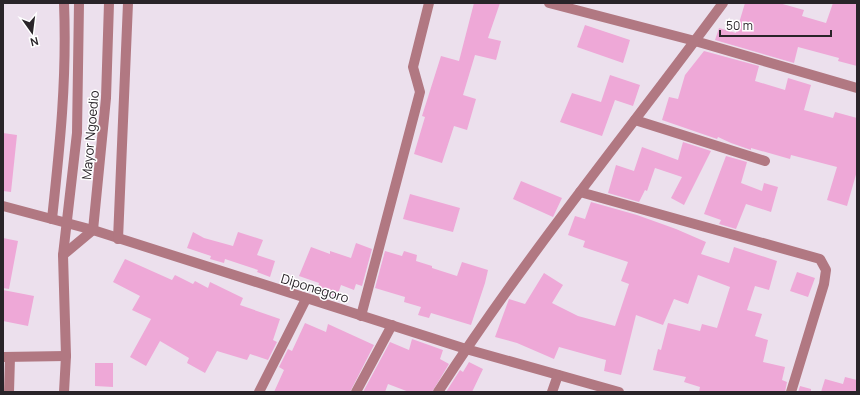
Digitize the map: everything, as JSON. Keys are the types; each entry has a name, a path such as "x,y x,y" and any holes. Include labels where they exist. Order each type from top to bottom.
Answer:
{"street":[{"path":"52,219 62,128 65,84 64,3"},
{"name":"Mayor Ngoedio","path":"64,392 66,356 63,255 77,133 79,3"},
{"name":"Mayor Ngoedio","path":"93,230 106,98 109,3"},
{"path":"118,239 128,3"},
{"path":"360,316 420,92 413,67 429,3"},
{"path":"549,3 695,41 857,88"},
{"path":"438,392 466,349 580,192 723,3"},
{"path":"635,120 765,161"},
{"path":"580,192 820,260 826,270 824,284 792,392"},
{"name":"Diponegoro","path":"3,206 93,230 466,349 619,392"},
{"path":"63,255 93,230"},
{"path":"259,392 306,299"},
{"path":"356,392 392,325"},
{"path":"9,392 7,357 66,356"},
{"path":"552,392 558,375"}],"building":[{"path":"474,3 500,3 488,38 501,41 496,60 475,55 463,95 476,99 467,130 454,126 442,163 414,154 425,117 422,116 441,56 459,61"},
{"path":"745,3 779,3 804,10 802,16 826,23 833,3 857,3 857,66 838,61 839,58 798,47 794,63 715,40 719,28 736,33"},
{"path":"585,25 630,40 623,63 577,47"},
{"path":"704,51 759,66 755,81 785,90 788,78 811,85 804,110 833,118 835,112 857,118 857,171 847,206 827,200 837,167 791,155 790,159 751,148 751,150 718,137 717,139 662,120 669,97 678,99 685,75"},
{"path":"610,75 640,85 633,106 615,100 602,136 560,122 572,93 601,102"},
{"path":"3,133 17,135 11,192 3,191"},
{"path":"683,142 711,151 684,205 671,198 682,177 655,168 647,191 645,190 639,202 608,193 616,165 634,171 642,147 678,160"},
{"path":"726,156 747,162 741,183 762,191 764,183 778,187 771,212 746,204 736,229 719,224 721,220 704,214"},
{"path":"521,181 562,198 553,217 513,199"},
{"path":"410,194 460,208 453,232 403,219"},
{"path":"591,202 637,215 706,242 701,254 729,263 734,247 777,261 769,290 755,286 747,310 762,314 755,336 768,340 763,362 785,367 782,380 787,382 785,392 699,392 700,387 684,382 686,377 653,370 658,349 661,350 668,323 700,331 702,324 717,328 730,287 698,275 688,304 674,299 663,325 636,315 621,375 604,371 606,360 559,347 554,359 517,343 495,337 509,299 525,304 544,273 563,285 552,303 578,316 615,326 629,284 621,281 628,262 583,247 585,241 568,235 575,216 585,219"},
{"path":"193,232 204,238 233,246 238,232 263,240 257,255 275,261 270,277 257,272 258,270 225,259 224,263 210,259 211,256 187,248"},
{"path":"3,238 18,241 9,289 3,288"},
{"path":"356,243 372,249 362,286 356,284 354,290 341,285 337,297 317,290 319,283 299,276 311,247 330,254 330,251 351,258"},
{"path":"385,251 402,256 404,251 417,255 416,261 457,276 462,262 488,270 471,325 431,313 429,318 418,315 421,307 404,302 405,297 375,288"},
{"path":"125,259 172,280 175,275 193,284 195,281 208,288 210,282 243,298 240,305 280,319 273,340 277,342 268,360 250,354 247,360 217,351 205,373 187,363 189,358 160,341 146,366 130,357 151,319 132,310 140,296 113,282"},
{"path":"797,272 815,278 808,297 790,291"},
{"path":"3,290 34,296 28,326 3,321"},
{"path":"305,323 326,332 328,324 374,345 350,392 274,392 284,370 279,367 288,349 292,351"},
{"path":"412,339 443,350 440,359 449,364 432,392 409,392 388,384 385,392 363,392 390,342 409,350"},
{"path":"469,362 483,369 472,392 446,392 460,370 463,372"},
{"path":"95,363 113,363 113,387 95,386"},
{"path":"845,377 857,380 857,392 821,392 825,379 843,384"},
{"path":"800,386 811,389 811,392 798,392"}]}
